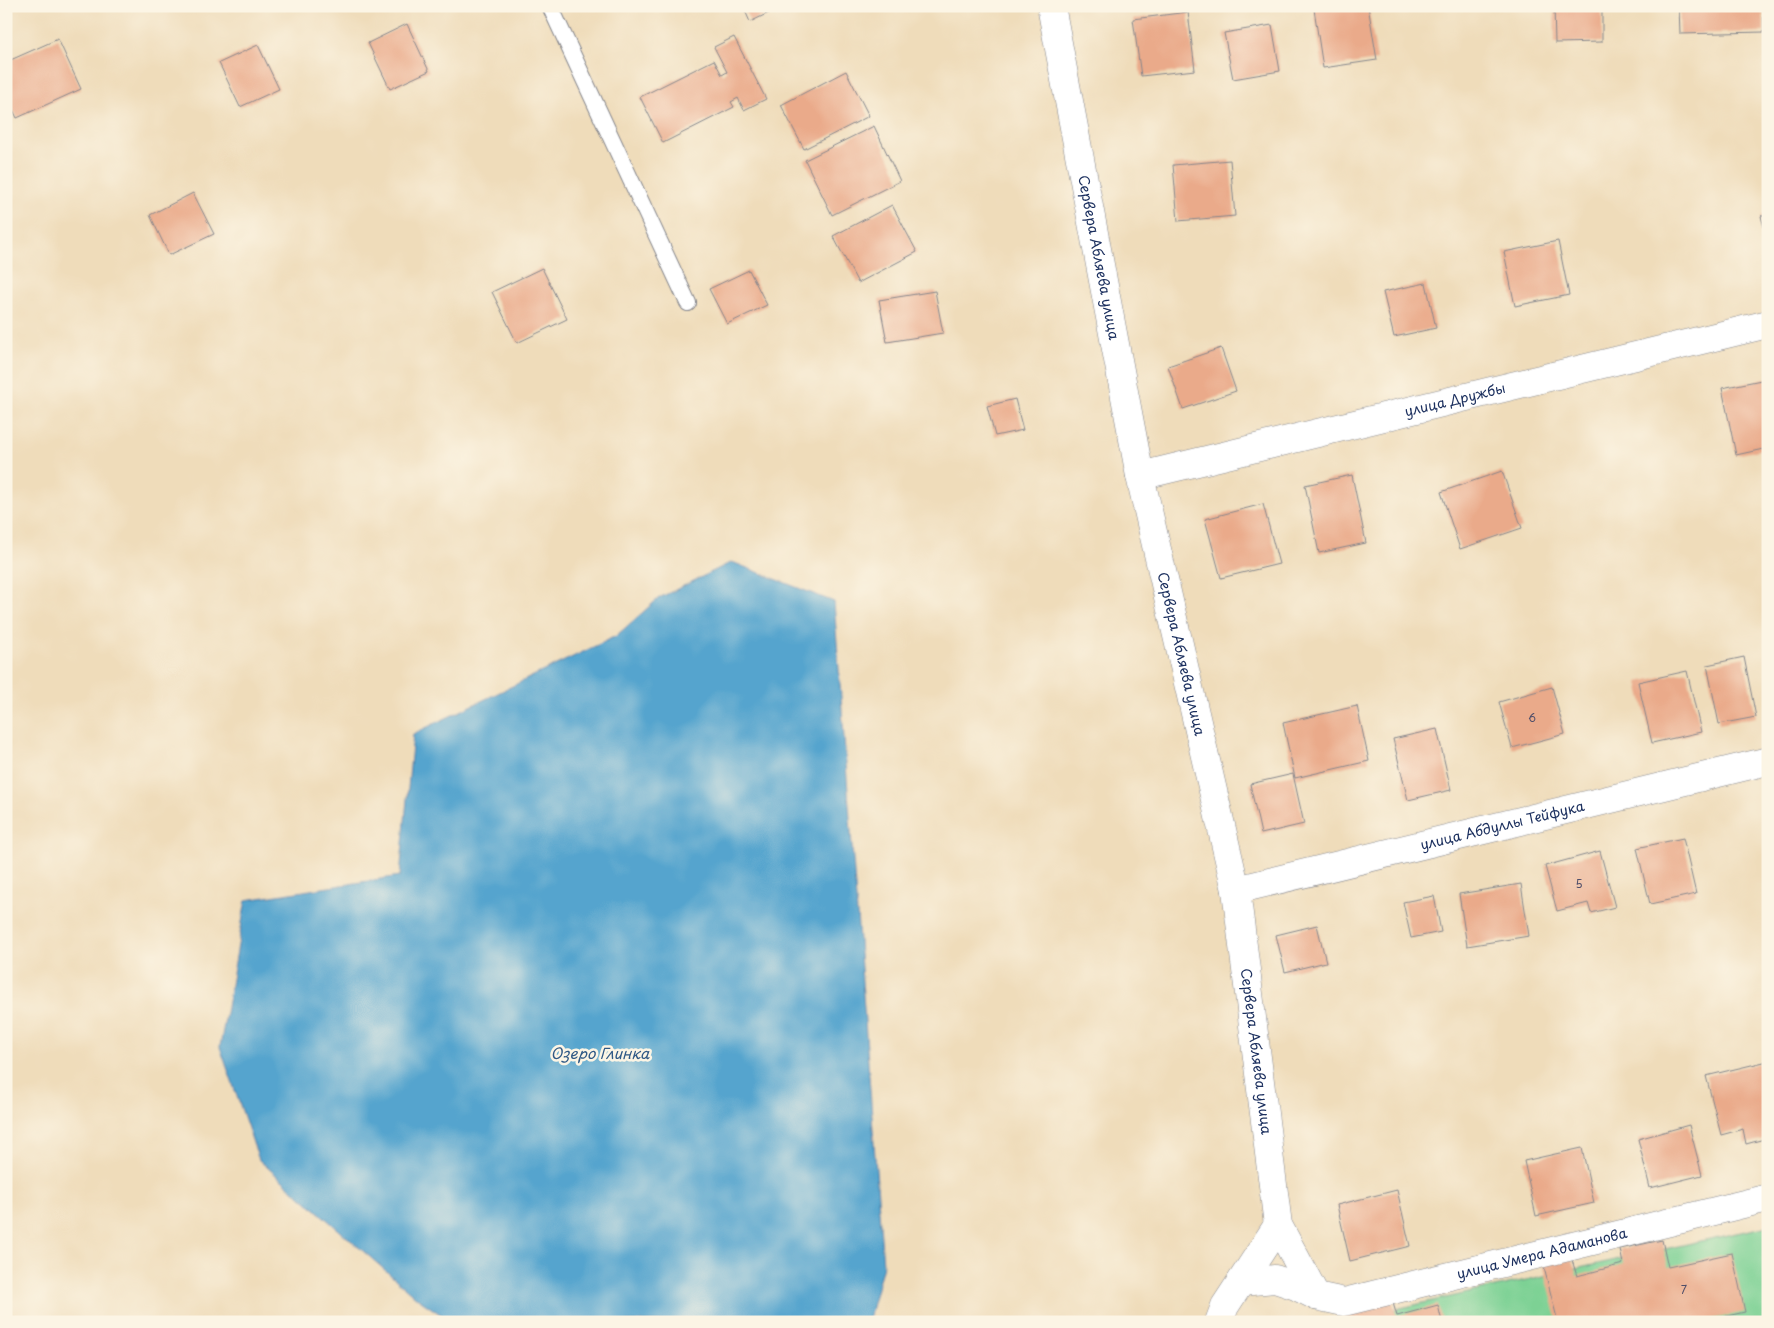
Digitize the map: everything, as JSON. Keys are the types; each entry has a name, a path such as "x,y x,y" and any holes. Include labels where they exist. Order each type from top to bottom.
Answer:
{"street":[{"name":"Сервера Абляева улица","path":"1051,6 1140,476 1236,890 1278,1225 1316,1296"},
{"name":"улица Дружбы","path":"1140,476 1768,324"},
{"name":"улица Абдуллы Тейфука","path":"1236,890 1768,761"},
{"name":"улица Умера Адаманова","path":"1241,1282 1275,1279 1296,1286 1316,1296 1344,1302 1768,1198"},
{"path":"1219,1322 1225,1306 1278,1225"}],"lane":[{"path":"550,6 688,303"}],"green space":[{"path":"1768,1226 1768,1322 1338,1322"}],"water":[{"name":"Озеро Глинка","path":"732,562 834,602 883,1265 868,1322 452,1322 418,1299 259,1160 220,1047 246,900 400,876 413,734 616,636 659,598"}],"building":[{"path":"743,6 783,6 750,22"},
{"path":"1332,6 1368,6 1377,60 1323,68 1314,9"},
{"path":"1554,6 1602,6 1602,42 1555,43"},
{"path":"1679,6 1763,6 1764,32 1680,34"},
{"path":"1188,12 1195,70 1141,76 1133,19"},
{"path":"407,24 429,71 390,89 368,43"},
{"path":"1272,25 1280,71 1233,79 1224,33"},
{"path":"734,37 766,99 744,110 738,98 731,102 734,107 663,143 640,97 714,60 722,75 727,72 714,47"},
{"path":"58,39 81,89 17,118 6,95 6,62"},
{"path":"258,45 279,89 240,107 219,63"},
{"path":"846,71 869,116 804,149 781,105"},
{"path":"874,126 900,181 832,215 805,160"},
{"path":"1230,160 1235,216 1178,221 1173,165"},
{"path":"193,193 214,234 169,255 150,215"},
{"path":"892,205 917,252 858,283 833,236"},
{"path":"1768,214 1768,238 1767,238 1761,216"},
{"path":"1558,241 1569,295 1515,306 1504,252"},
{"path":"542,268 567,319 517,343 492,292"},
{"path":"749,270 767,305 727,324 709,289"},
{"path":"1426,283 1436,328 1394,337 1383,292"},
{"path":"935,291 943,333 887,342 879,300"},
{"path":"1221,348 1236,391 1183,409 1168,366"},
{"path":"1766,379 1768,388 1768,448 1736,455 1722,388"},
{"path":"1015,399 1023,430 995,436 987,406"},
{"path":"1502,471 1522,528 1460,549 1441,492"},
{"path":"1352,475 1366,543 1319,553 1305,485"},
{"path":"1263,504 1279,564 1221,578 1205,519"},
{"path":"1744,657 1756,717 1719,724 1707,665"},
{"path":"1687,671 1701,732 1652,743 1638,682"},
{"path":"1552,687 1565,734 1512,748 1499,702"},
{"path":"1357,706 1369,761 1295,778 1283,723"},
{"path":"1437,729 1451,790 1408,800 1393,739"},
{"path":"1293,774 1304,824 1261,834 1250,784"},
{"path":"1683,838 1696,894 1650,904 1637,848"},
{"path":"1600,851 1615,907 1591,913 1588,903 1557,911 1545,866"},
{"path":"1521,884 1529,936 1467,946 1459,894"},
{"path":"1434,896 1441,932 1411,938 1403,902"},
{"path":"1317,925 1326,962 1285,972 1276,935"},
{"path":"1768,1061 1768,1138 1746,1144 1743,1129 1721,1135 1706,1076"},
{"path":"1689,1125 1702,1175 1650,1188 1638,1139"},
{"path":"1582,1148 1594,1203 1536,1216 1524,1161"},
{"path":"1397,1190 1410,1246 1350,1261 1337,1205"},
{"path":"1662,1240 1668,1267 1732,1253 1745,1312 1700,1322 1636,1322 1636,1320 1630,1322 1558,1322 1543,1264 1571,1257 1577,1276 1623,1264 1620,1249"},
{"path":"1392,1300 1397,1316 1438,1305 1442,1322 1343,1322 1341,1314"}]}
